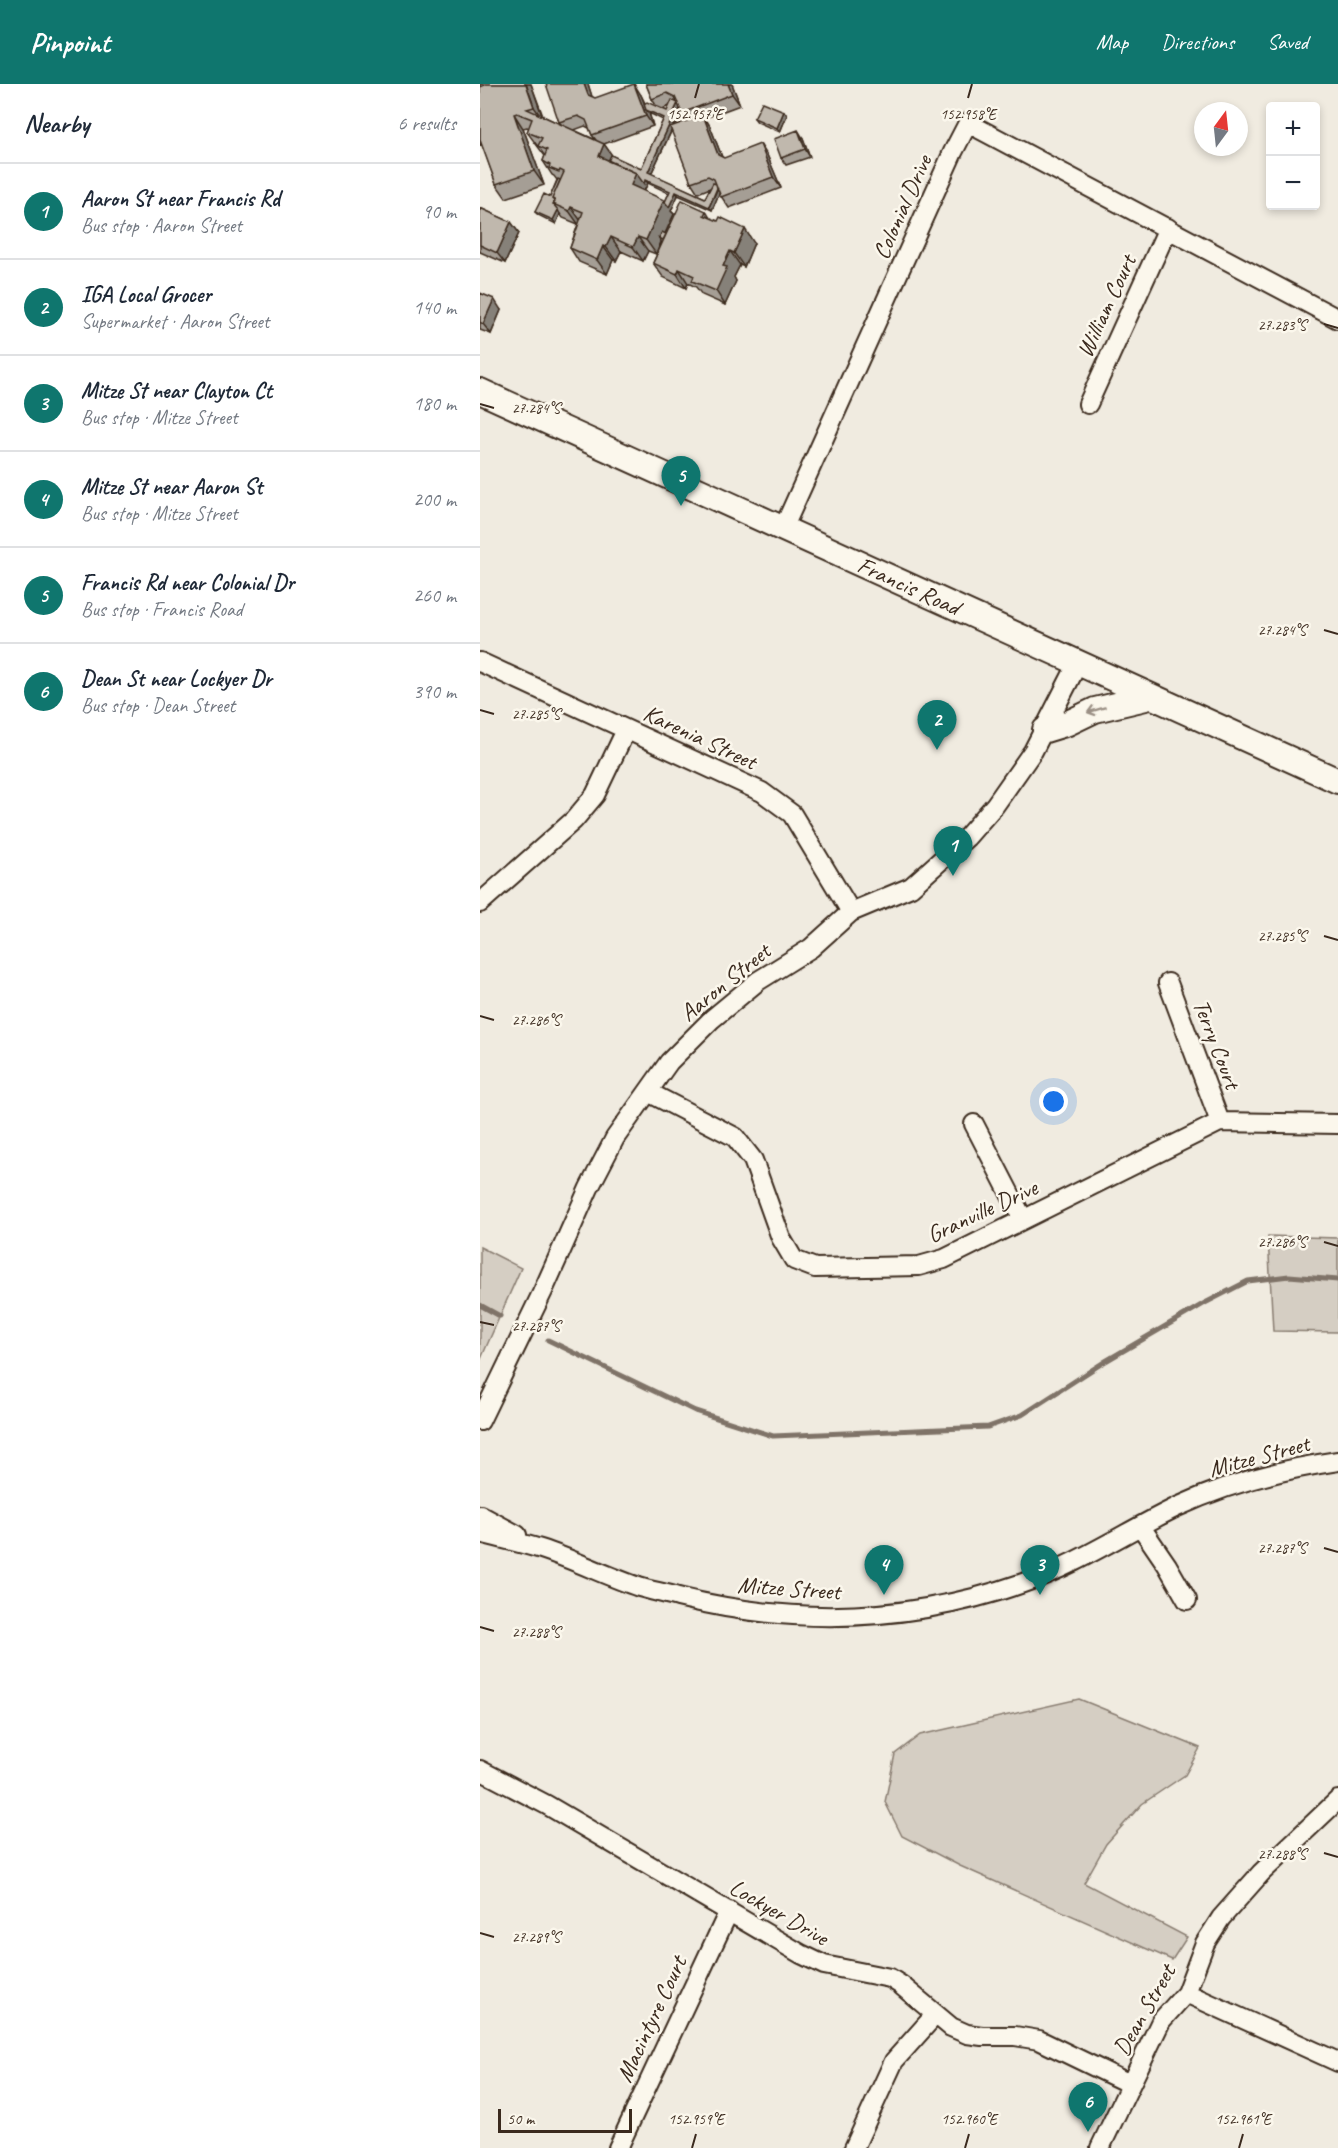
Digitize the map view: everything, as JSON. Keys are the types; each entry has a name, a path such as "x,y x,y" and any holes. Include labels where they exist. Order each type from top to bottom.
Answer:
{"main road":[{"name":"Francis Road","path":"480,391 1338,781"},
{"path":"1045,730 1068,723 1095,710 1150,697"}],"street":[{"name":"Colonial Drive","path":"783,529 968,123 1338,319"},
{"name":"William Court","path":"1088,404 1168,228"},
{"name":"Karenia Street","path":"480,662 762,792 792,814 851,912"},
{"name":"Aaron Street","path":"480,1433 483,1416 589,1188 615,1138 669,1062 712,1019 758,981 811,948 851,912 911,887 959,845 996,805 1033,751 1078,663"},
{"path":"480,903 573,820 595,795 626,730"},
{"name":"Terry Court","path":"1168,982 1220,1122"},
{"name":"Granville Drive","path":"648,1092 735,1137 753,1160 781,1238 794,1260 815,1268 919,1266 944,1258 1220,1122 1338,1124"},
{"path":"974,1124 990,1159 1023,1219"},
{"name":"Mitze Street","path":"542,1549 640,1587 716,1606 802,1617 878,1615 964,1600 1023,1583 1077,1561 1176,1507 1223,1487 1269,1474 1338,1461"},
{"path":"480,1515 542,1549"},
{"path":"1141,1527 1187,1600"},
{"path":"480,1533 542,1549"},
{"name":"Lockyer Drive","path":"480,1770 547,1805 801,1954 824,1965 890,1978 951,2027 967,2034 1027,2037 1039,2040 1130,2084"},
{"name":"Dean Street","path":"1100,2148 1161,2021 1186,1993 1205,1943 1221,1918 1261,1873 1338,1800"},
{"name":"Macintyre Court","path":"618,2148 729,1911"},
{"path":"1186,1993 1338,2062"},
{"path":"855,2148 894,2061 935,2016"}],"shaded area":[{"path":"1268,1236 1338,1238 1338,1332 1273,1331"},
{"path":"480,1247 521,1268 480,1361"},
{"path":"1079,1699 1200,1748 1185,1775 1142,1804 1106,1844 1084,1883 1187,1937 1172,1960 960,1866 902,1836 885,1802 895,1754 920,1735"}],"building":[{"path":"485,84 526,84 534,107 527,109 604,144 599,156 636,173 631,185 664,200 646,240 638,237 633,247 611,237 606,247 603,246 597,260 570,248 583,212 571,207 569,211 553,204 555,200 552,199 564,172 549,168 550,165 543,161 547,150 538,146 542,138 527,132 532,119 517,113 514,114 534,171 496,184 480,140 480,87"},
{"path":"546,84 584,84 588,95 595,98 634,84 646,116 592,135 586,120 578,116 559,122"},
{"path":"646,84 728,84 732,94 682,113 675,97 667,93 652,99"},
{"path":"672,100 678,103 673,114 687,121 678,124 671,121 648,172 705,198 713,183 716,184 717,188 709,207 676,192 669,207 665,202 670,191 645,180 644,184 636,173 608,161 611,155 641,169 664,118 646,110 644,104 647,102 667,111"},
{"path":"762,102 784,111 777,128 754,118"},
{"path":"703,115 718,155 724,158 760,144 773,177 721,197 714,179 708,176 691,182 670,127"},
{"path":"798,130 805,149 781,158 774,139"},
{"path":"558,179 560,180 552,199 558,210 553,220 535,212 544,194 550,197"},
{"path":"682,200 706,211 704,215 718,221 720,217 745,229 734,253 730,251 723,266 727,267 716,291 692,281 694,276 679,269 677,274 653,263"},
{"path":"480,208 511,222 497,253 480,245"},
{"path":"662,232 666,234 663,240 659,238"},
{"path":"480,293 494,299 483,324 480,322"}],"waterway":[{"path":"548,1340 695,1411 773,1436 988,1427 1022,1415 1104,1362 1205,1303 1248,1281 1289,1276 1338,1280"},
{"path":"480,1305 500,1316"}],"place":[{"name":"Francis Rd near Colonial Dr","path":"681,506"},
{"name":"IGA Local Grocer","path":"937,750"},
{"name":"Aaron St near Francis Rd","path":"953,876"},
{"name":"Mitze St near Aaron St","path":"884,1595"},
{"name":"Mitze St near Clayton Ct","path":"1040,1595"},
{"name":"Dean St near Lockyer Dr","path":"1088,2132"}]}
